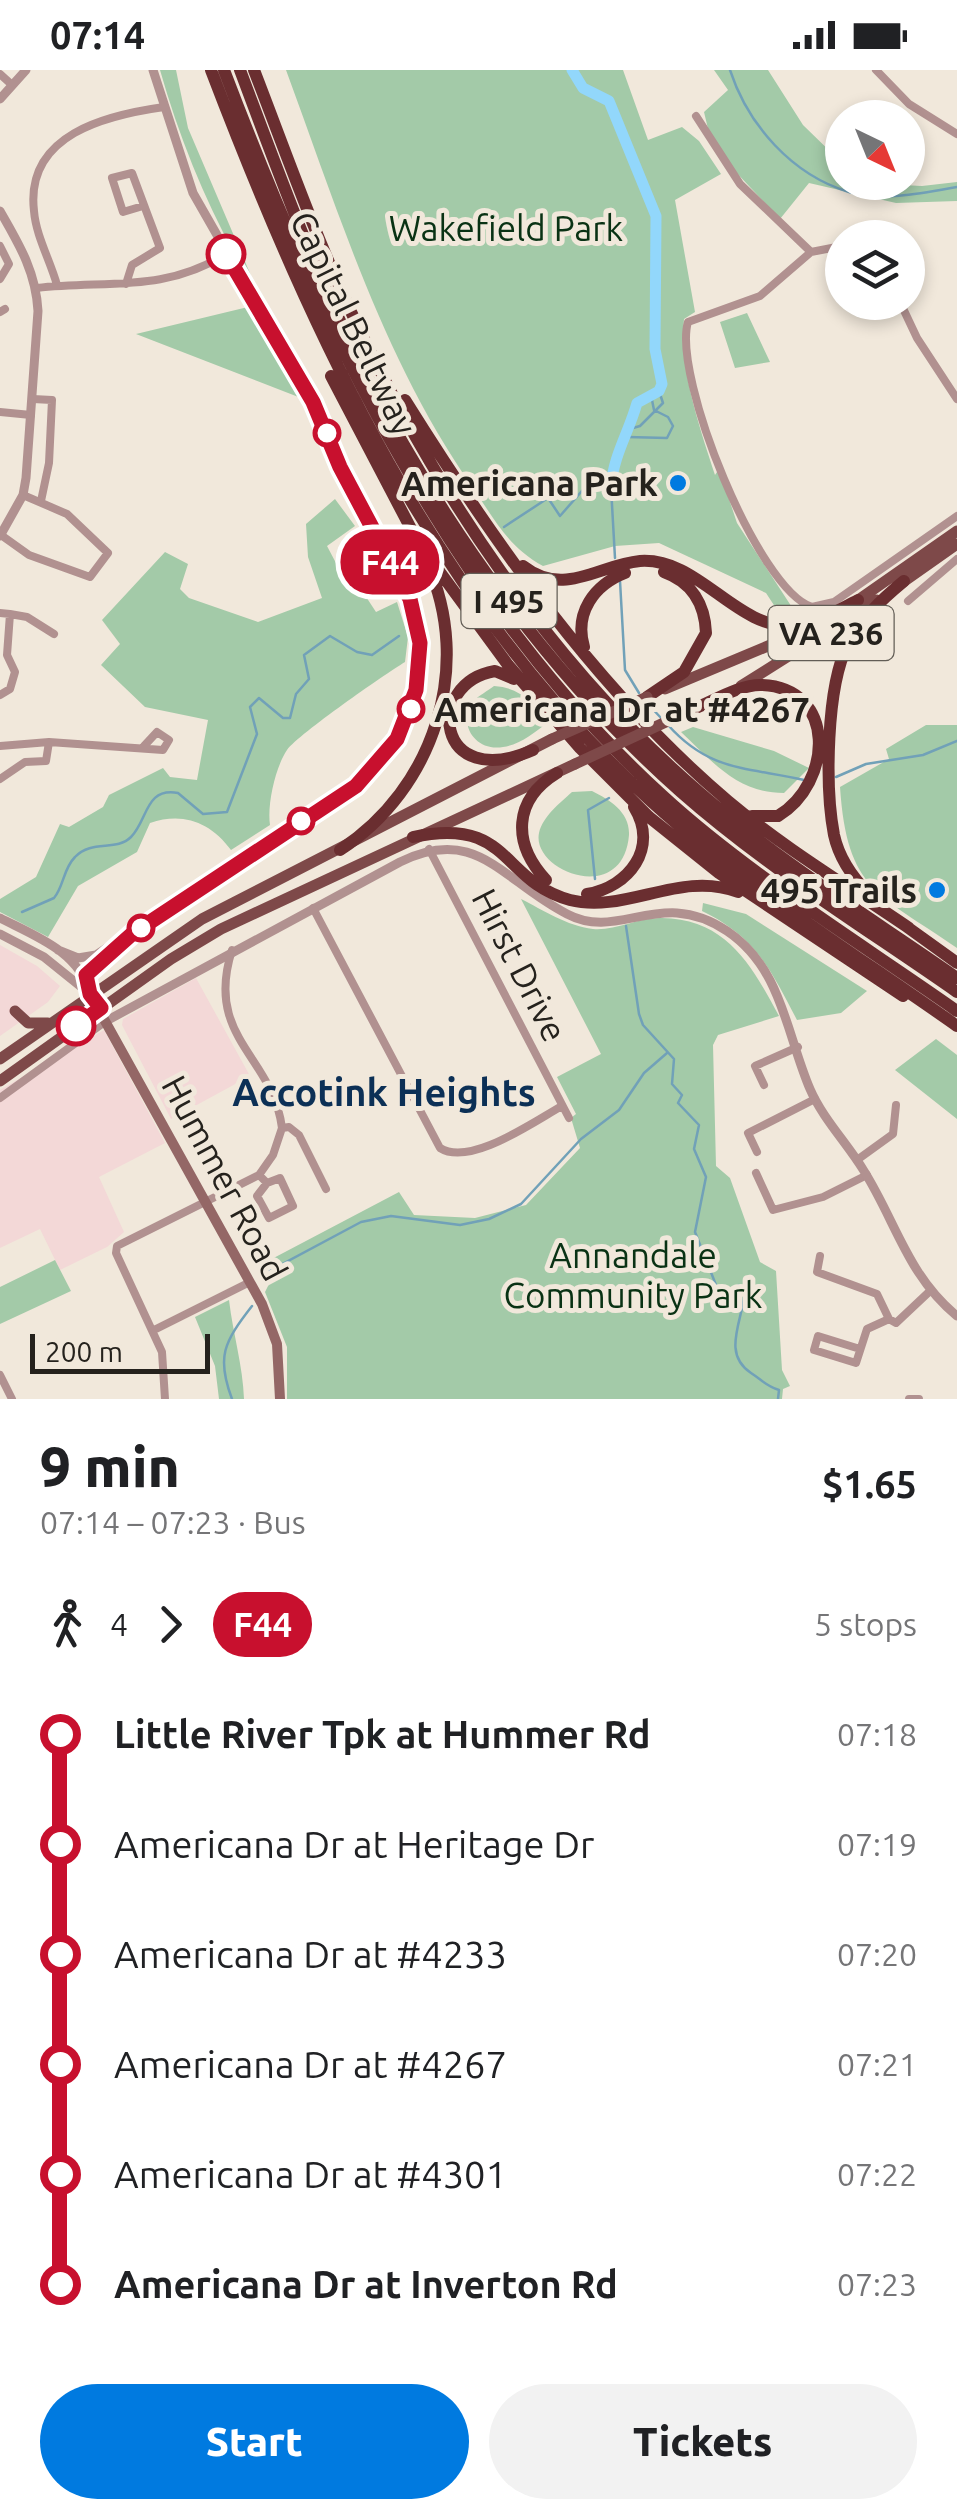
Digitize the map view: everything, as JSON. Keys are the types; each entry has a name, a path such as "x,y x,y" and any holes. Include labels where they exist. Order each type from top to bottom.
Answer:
{"highway":[{"name":"Capital Beltway","path":"212,70 288,267 339,375 426,523 500,632 586,735 698,840 957,1026"},
{"name":"I 495","path":"224,70 302,270 360,389 438,521 520,638 580,712 667,800 728,849 957,1011"},
{"name":"I 495","path":"240,70 302,236 364,371 436,497 523,618 627,739 700,808 745,845 957,992"},
{"name":"Capital Beltway","path":"254,70 352,315 455,501 518,592 597,690 700,793 957,978"},
{"path":"288,267 348,412 435,580 447,630 446,681 436,721 404,793 381,818 340,850"},
{"path":"352,315 489,526 596,666 659,736 725,798 957,963"},
{"path":"489,526 515,560 540,576 560,582 643,566 679,569 776,624 810,622 858,600"},
{"path":"417,540 478,628 617,786 698,858 887,987 936,1011"},
{"path":"596,666 580,631 587,604 598,588 643,566 678,578 692,590 704,612 702,647 673,683 647,697"},
{"path":"725,798 762,819 778,816 796,802 816,775 826,745 833,696 847,647 866,616 904,582"},
{"path":"533,750 506,762 472,758 455,742 450,721 456,696 486,673 505,673 535,697"},
{"path":"696,708 748,686 777,688 804,706 826,745 834,835 847,866 875,901 909,928"},
{"path":"557,773 528,796 521,832 536,870 560,889 573,893 611,887 637,863 644,828 617,786"},
{"path":"413,837 440,831 474,835 554,893 572,900 607,900 694,884 728,888 780,915"}],"main road":[{"name":"VA 236","path":"673,683 812,628 957,530"},
{"name":"VA 236","path":"0,1081 220,928 696,708 811,646 957,544"},
{"path":"0,1059 202,919 552,739 647,697"},
{"name":"Hummer Road","path":"90,994 207,1201 273,1329 280,1399"},
{"path":"15,1011 35,1025 52,1022"}],"street":[{"path":"58,950 88,958 132,934 369,774 405,724 419,675 418,628 406,590 340,467 313,402 193,193 153,70"},
{"path":"876,70 910,104 957,134"},
{"path":"0,74 17,75"},
{"path":"0,98 17,75"},
{"path":"57,285 33,208 36,182 44,163 62,141 87,124 164,107"},
{"path":"696,116 730,173 810,252"},
{"path":"126,284 132,265 160,248 132,173 112,178 122,212 143,206"},
{"path":"0,211 26,256 36,288 33,399 23,495 0,535 29,555 90,577 108,553 68,514 23,495"},
{"path":"0,246 9,264 0,279"},
{"path":"825,249 810,252 760,296 688,322 699,406 722,477 751,536 787,590 806,606 834,602 957,516"},
{"path":"36,288 126,284 182,276 226,254"},
{"path":"908,320 957,399"},
{"path":"33,399 52,400 49,462 41,501"},
{"path":"0,412 31,414"},
{"path":"908,602 957,559"},
{"path":"0,613 27,617 54,634"},
{"path":"0,695 10,689 15,676 7,655 10,614"},
{"path":"0,779 26,762 46,761 48,742"},
{"path":"0,746 48,742 144,746"},
{"path":"0,1098 108,1020 232,950 429,850 451,846 471,851 542,901 582,921 605,923 662,911 703,918 733,935 763,970 790,1020 815,1099 866,1175 902,1251 930,1291 953,1312 957,1299"},
{"name":"Hirst Drive","path":"429,850 569,1118"},
{"path":"313,908 440,1148 452,1154 471,1153 562,1106"},
{"path":"0,918 58,950 86,975 90,994"},
{"path":"0,934 44,957 90,994"},
{"path":"86,975 132,934"},
{"path":"165,1399 162,1352 116,1253 117,1246 258,1175 273,1155 282,1128 276,1108 225,1009 222,982 232,950"},
{"path":"764,1085 755,1066 798,1048"},
{"path":"756,1152 748,1133 815,1099"},
{"path":"857,1160 894,1134 896,1106"},
{"path":"282,1128 289,1127 299,1136 326,1188"},
{"path":"756,1173 772,1210 823,1196 866,1175"},
{"path":"258,1175 267,1183"},
{"path":"280,1178 293,1206 270,1218 257,1196 267,1183 280,1178"},
{"path":"820,1256 817,1272 876,1294 896,1323 930,1291"},
{"path":"154,1330 250,1282"},
{"path":"860,1349 818,1336 814,1350 856,1363 867,1329 890,1319"},
{"path":"0,1375 12,1399"},
{"path":"909,1399 919,1399"}],"shaded area":[{"path":"0,945 37,966 60,986 48,1002 0,1036"},
{"path":"196,978 250,1076 171,1119 122,1025 123,1019"},
{"path":"104,1030 165,1143 99,1177 124,1232 107,1247 60,1270 40,1229 0,1248 0,1090"}],"green space":[{"path":"160,70 176,70 188,128 252,278 249,280 198,178"},
{"name":"Wakefield Park","path":"286,70 623,70 648,140 682,127 699,141 721,174 675,200 695,312 684,319 688,378 715,475 719,469 737,523 797,615 785,622 766,593 659,543 615,546 543,566 511,541 442,439 389,338 345,232"},
{"path":"714,70 768,70 803,125 825,146 825,187 809,183 780,219 733,169 709,133 704,112 728,90"},
{"path":"957,182 957,201 883,200 925,200 925,186"},
{"path":"248,307 301,398 136,334"},
{"path":"747,313 770,362 735,368 720,322"},
{"path":"335,499 355,526 327,546 346,582 355,580 376,612 397,602 408,637 405,662 287,750 273,787 270,825 231,850 214,832 195,822 174,819 150,823 137,852 78,886 48,937 0,912 0,899 36,877 60,824 69,827 103,807 109,795 163,768 170,777 197,780 208,720 145,707 101,665 120,644 102,620 165,552 188,564 180,589 189,598 258,622 322,598 308,557 306,524"},
{"path":"494,686 525,698 546,724 509,746 493,747 477,741 468,727 469,710 476,699"},
{"path":"926,725 957,725 957,948 872,886 859,869 844,822 840,787 889,759 886,749"},
{"path":"693,727 774,751 809,768 784,793 753,788 727,774 681,732"},
{"path":"592,791 622,813 629,835 623,857 611,870 596,876 562,869 540,847 539,833 548,815 572,792"},
{"name":"Annandale Community Park","path":"521,899 565,921 593,929 662,918 704,927 720,936 747,963 779,1016 718,1035 713,1045 716,1166 730,1178 760,1262 776,1271 782,1370 790,1386 783,1389 782,1399 287,1399 287,1347 265,1292 272,1278 266,1262 399,1192 414,1215 475,1218 526,1205 580,1148 571,1118 576,1114 557,1077 601,1054"},
{"path":"703,903 746,914 867,991 841,1013 797,1020 760,956 736,932 702,911"},
{"path":"936,1039 957,1055 957,1119 895,1070"},
{"path":"55,1260 71,1291 0,1324 0,1287"},
{"path":"229,1300 244,1399 219,1399 215,1366 195,1317"}],"waterway":[{"path":"572,70 583,88 609,101 656,216 655,349 662,384 659,391 637,403 618,454 611,487"},
{"path":"730,70 748,110 775,145 809,174 828,184 875,196 903,196 957,187"},
{"path":"633,428 663,403 659,391"},
{"path":"627,437 667,438 673,426 668,417 654,410 651,395"},
{"path":"504,527 548,498 560,516 588,484 604,490 611,487 615,558"},
{"path":"620,581 625,670 639,693"},
{"path":"22,912 54,898 71,862 82,852 131,837 148,806 159,795 178,793 203,814 227,812 257,734 250,707 259,698 283,718 290,718 296,694 309,679 304,655 330,636 357,652 372,655 399,636"},
{"path":"647,703 662,719"},
{"path":"668,725 714,760 804,780"},
{"path":"836,777 866,764 923,755 957,741"},
{"path":"595,879 588,810 609,798"},
{"path":"626,926 643,1025 674,1059 672,1084 682,1095 678,1103 699,1125 694,1149 706,1177 695,1232 718,1290 729,1293 739,1285 745,1290 736,1336 737,1356 751,1373 779,1390 778,1399"},
{"path":"260,1276 361,1222 391,1216 460,1225 489,1219 521,1204 581,1139 619,1110 644,1073 667,1053"},
{"path":"232,1399 224,1372 225,1350 252,1306"}],"bus line":[{"name":"F44","path":"76,1026 101,1008 90,994 86,975 132,934 356,786 378,766 397,739 416,690 420,643 410,599 340,467 313,402 226,254"}],"place":[{"name":"Americana Park","path":"678,483"},
{"name":"Americana Dr at #4267","path":"411,709"},
{"name":"495 Trails","path":"937,890"}],"district":[{"name":"Accotink Heights","path":"384,1092"}]}
